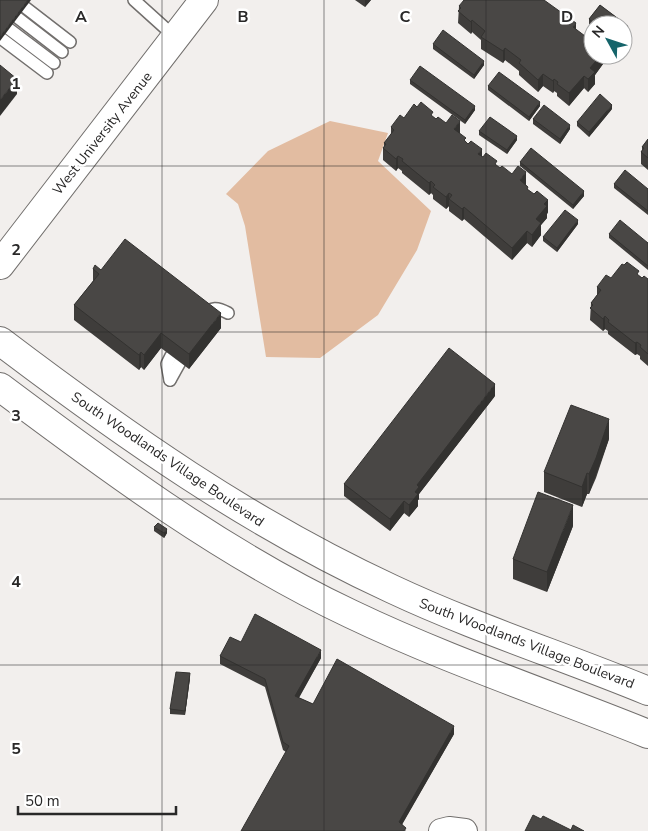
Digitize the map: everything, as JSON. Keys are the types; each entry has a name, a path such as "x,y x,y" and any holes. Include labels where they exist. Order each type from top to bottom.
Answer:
{"street":[{"name":"West University Avenue","path":"0,265 204,0"},
{"name":"South Woodlands Village Boulevard","path":"0,341 116,427 227,502 269,527 392,590 648,691"},
{"path":"0,387 123,479 168,510 240,555 294,585 400,636 648,734"},
{"path":"441,831 449,829 465,831"}],"lane":[{"path":"134,0 175,37"},
{"path":"26,8 70,42"},
{"path":"18,18 62,52"},
{"path":"10,29 54,63"},
{"path":"2,39 47,73"}],"shaded area":[{"path":"330,121 388,133 378,161 431,211 417,250 378,315 320,358 266,357 245,226 238,204 226,194 268,151"}],"building":[{"path":"0,0 28,0 0,37"},
{"path":"464,0 544,0 576,23 573,27 583,34 583,65 593,65 590,68 595,72 588,79 584,76 569,93 557,84 558,82 554,79 553,81 543,74 538,80 519,63 521,60 505,48 503,51 481,37 485,31 458,11 461,8 459,6"},
{"path":"600,5 613,15 592,15"},
{"path":"443,30 484,61 474,75 433,44"},
{"path":"0,65 17,79 0,100"},
{"path":"420,66 475,106 465,120 410,80"},
{"path":"499,72 540,102 529,117 488,86"},
{"path":"600,94 612,105 589,132 577,122"},
{"path":"421,102 433,112 431,115 436,119 438,117 446,123 452,115 460,121 454,129 466,138 464,140 468,144 471,141 482,149 478,154 483,157 486,153 497,161 495,164 500,168 502,166 512,174 518,166 526,172 520,180 528,187 527,189 534,194 537,191 548,200 544,204 547,206 536,219 541,223 532,235 527,231 512,248 464,207 462,209 449,199 452,195 449,193 446,197 433,187 435,185 431,181 429,183 402,161 403,159 398,156 396,159 383,148 386,144 384,143 394,130 391,127 400,115 404,118 414,104 417,107"},
{"path":"544,105 570,125 560,139 533,119"},
{"path":"490,117 517,136 507,150 479,131"},
{"path":"648,139 648,158 641,152"},
{"path":"531,148 584,191 573,205 520,162"},
{"path":"625,170 648,189 648,211 614,184"},
{"path":"565,210 578,220 557,248 543,237"},
{"path":"620,220 648,243 648,266 609,234"},
{"path":"125,239 221,313 189,354 161,333 144,355 141,352 139,355 74,305 99,274 93,269 95,265 101,270"},
{"path":"627,262 639,271 637,274 642,278 644,276 648,279 648,354 640,347 641,345 637,342 635,343 608,322 609,320 605,316 603,319 590,308 593,305 591,303 601,290 597,287 606,275 611,278 622,264 624,265"},
{"path":"449,348 495,384 417,485 419,487 415,492 418,494 409,505 404,501 390,519 344,484"},
{"path":"571,405 609,419 596,458 589,474 587,473 582,487 544,472"},
{"path":"538,492 573,505 547,572 513,559"},
{"path":"158,523 167,529 164,533 154,527"},
{"path":"255,614 321,650 295,696 313,704 337,659 454,726 399,822 406,828 404,831 241,831 289,746 283,742 265,679 220,656 230,637 241,642"},
{"path":"176,672 190,673 185,711 170,709"},
{"path":"533,815 541,819 543,816 571,830 573,825 584,831 525,831"}]}
